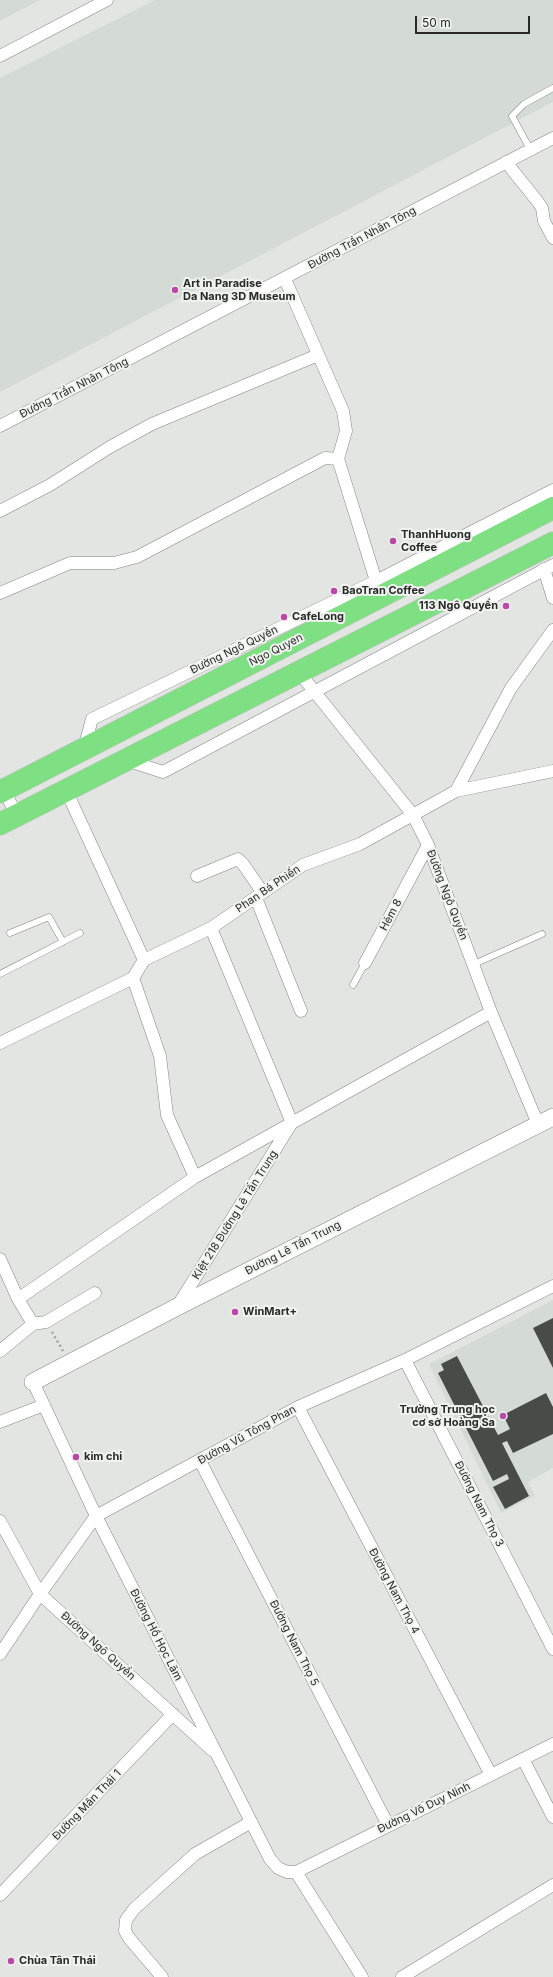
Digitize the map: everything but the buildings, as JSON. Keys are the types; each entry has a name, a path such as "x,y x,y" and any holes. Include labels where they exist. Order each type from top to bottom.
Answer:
{"highway":[{"name":"Ngo Quyen","path":"1,789 553,508"},
{"path":"8,819 553,543"}],"street":[{"path":"0,56 107,0"},
{"name":"Đường Trần Nhân Tông","path":"0,426 553,138"},
{"path":"506,162 542,208 544,221 553,238"},
{"path":"284,279 343,411 346,421 344,440 338,459 376,581"},
{"path":"0,511 50,485 110,447 152,424 318,355"},
{"path":"0,593 70,563 114,563 137,557 325,458 338,459"},
{"name":"Đường Ngô Quyền","path":"84,748 92,719 376,581 553,490"},
{"path":"125,760 163,772 549,567 553,598"},
{"path":"456,791 511,688 553,630"},
{"name":"Đường Ngô Quyền","path":"298,671 413,815 428,845 491,1012 545,1121"},
{"name":"Phan Bá Phiến","path":"144,960 211,928 303,865 360,844 456,791 553,771"},
{"path":"1,789 8,819"},
{"path":"0,1043 133,978 144,960 66,790"},
{"name":"Hẻm 8","path":"365,963 428,845"},
{"path":"197,876 238,859 243,864 260,895 300,1011"},
{"path":"211,928 292,1123"},
{"path":"133,978 160,1056 167,1115 195,1177"},
{"path":"18,1299 195,1177 491,1012"},
{"name":"Đường Lê Tấn Trung","path":"33,1382 177,1307 545,1121"},
{"name":"Kiệt 218 Đường Lê Tấn Trung","path":"177,1307 292,1123"},
{"path":"0,1259 18,1299 33,1324"},
{"name":"Đường Vũ Tông Phan","path":"0,1654 40,1594 96,1516 298,1407 406,1360 553,1286"},
{"path":"0,1351 33,1324 46,1322 95,1293"},
{"name":"Đường Nam Thọ 3","path":"406,1360 553,1649"},
{"name":"Đường Hồ Học Lãm","path":"33,1382 96,1516 270,1860 278,1868 287,1872 296,1872"},
{"path":"0,1422 44,1405"},
{"name":"Đường Nam Thọ 4","path":"298,1407 491,1774"},
{"name":"Đường Nam Thọ 5","path":"200,1461 388,1826"},
{"name":"Đường Ngô Quyền","path":"0,1521 40,1594 217,1754"},
{"name":"Đường Mân Thái 1","path":"0,1895 173,1714"},
{"name":"Đường Võ Duy Ninh","path":"296,1872 553,1744"},
{"path":"523,1759 553,1817"},
{"path":"162,1977 129,1938 125,1931 126,1920 134,1910 195,1854 251,1822"},
{"path":"296,1872 362,1977"},
{"path":"402,1977 553,1885"}],"lane":[{"path":"530,150 512,116 524,104 553,88"},
{"path":"10,933 49,917 63,942"},
{"path":"0,974 80,933"},
{"path":"474,964 542,934"},
{"name":"Hẻm 8","path":"353,985 365,963"}],"path":[{"path":"46,1322 70,1363"}],"shaded area":[{"path":"0,0 40,0 0,21"},
{"path":"155,0 553,0 553,102 0,392 0,78"},
{"name":"Trường Trung học cơ sở Hoàng Sa","path":"553,1300 553,1468 528,1482 535,1496 501,1513 429,1364"}],"place":[{"name":"Art in Paradise Da Nang 3D Museum","path":"175,290"},
{"name":"ThanhHuong Coffee","path":"393,541"},
{"name":"BaoTran Coffee","path":"334,591"},
{"name":"113 Ngô Quyền","path":"506,606"},
{"name":"CafeLong","path":"284,617"},
{"name":"WinMart+","path":"235,1312"},
{"name":"Trường Trung học cơ sở Hoàng Sa","path":"503,1416"},
{"name":"kim chi","path":"76,1457"},
{"name":"Chùa Tân Thái","path":"11,1961"}]}
